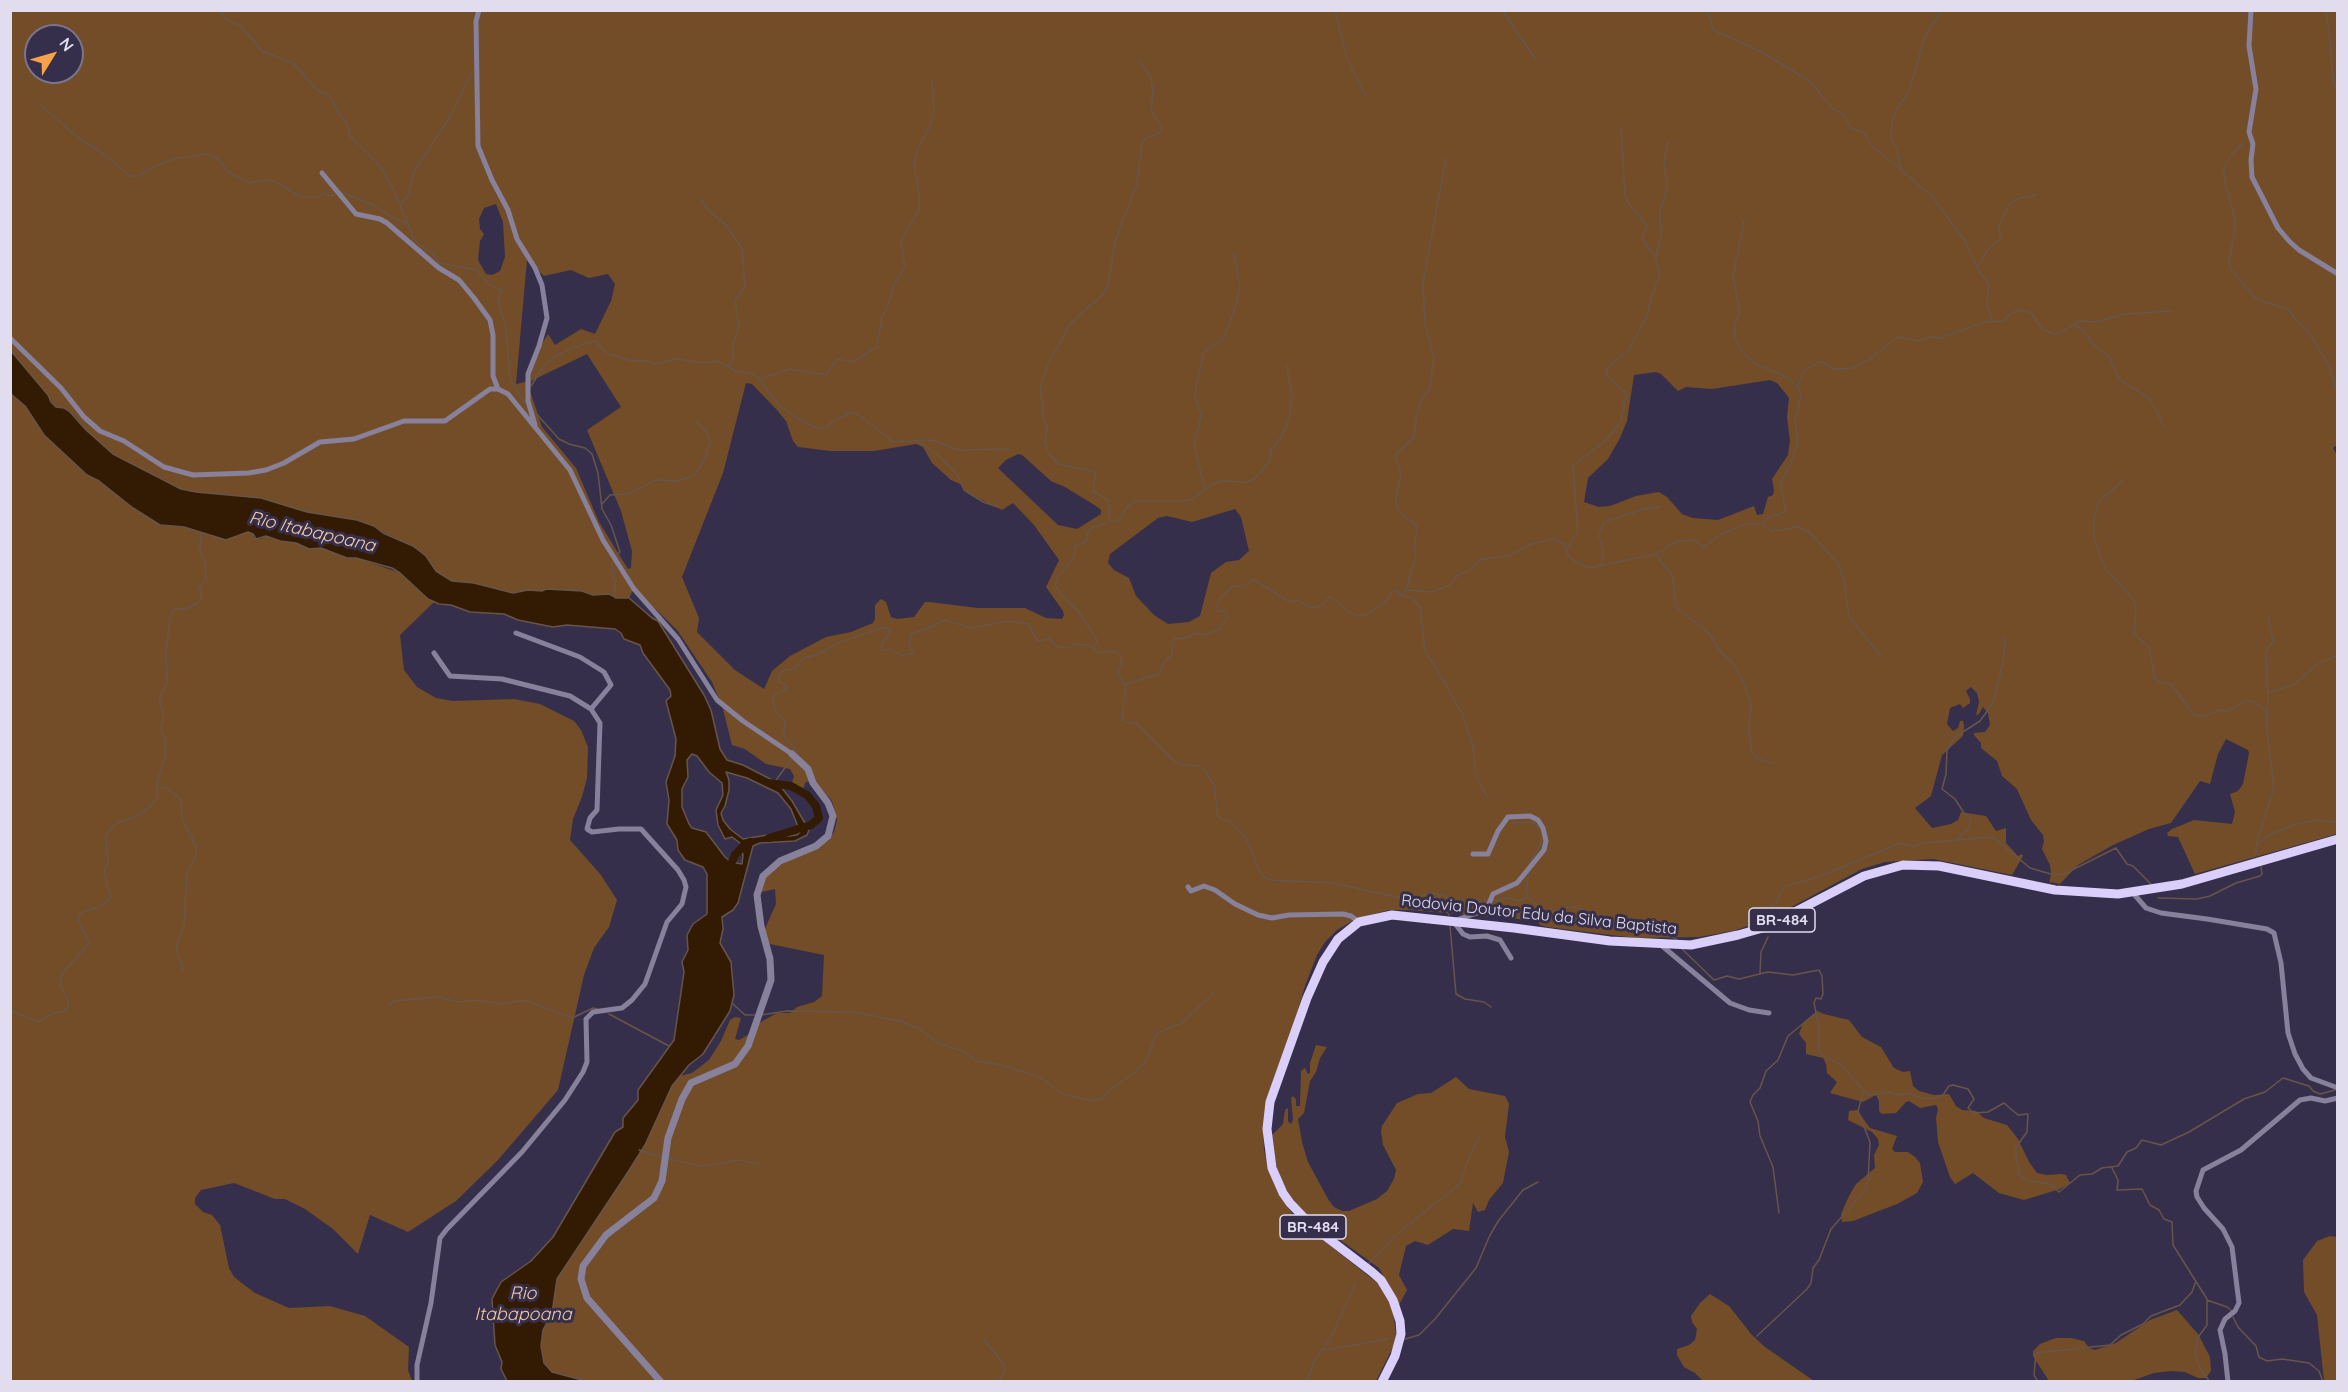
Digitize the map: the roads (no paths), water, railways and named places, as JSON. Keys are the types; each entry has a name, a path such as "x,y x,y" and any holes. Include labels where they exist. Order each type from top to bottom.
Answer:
{"main road":[{"name":"Rodovia Doutor Edu da Silva Baptista","path":"1382,1382 1398,1348 1401,1334 1400,1321 1393,1300 1381,1280 1312,1226 1290,1203 1272,1168 1268,1138 1270,1102 1306,998 1338,939 1359,922 1392,915 1610,941 1661,945 1701,943 1766,927 1858,878 1903,865 1939,866 2055,890 2103,894 2133,893 2182,884 2337,839"}],"street":[{"path":"479,10 476,21 478,146 508,210 517,239 535,268 542,285 547,318 528,374 528,401 536,427"},
{"path":"2251,10 2249,46 2256,89 2249,132 2253,144 2250,160 2252,177 2278,228 2289,241 2306,255 2337,274"},
{"path":"322,173 356,214 387,222 439,268 459,280 474,298 490,320 493,335 493,376 498,389"},
{"path":"10,338 61,388 84,417 100,431 124,441 164,467 193,475 249,473 266,470 284,463 312,446 329,440 354,440 404,421 445,421 490,389 498,389 508,394 570,470 603,540 634,589 678,639 717,700 794,756 808,769 813,783 828,802 833,816 828,836 816,846 780,861 763,876 757,896 761,926 771,959 771,980 748,1046 735,1064 691,1083 682,1099 668,1138 662,1181 654,1198 606,1235 583,1266 581,1279 587,1298 661,1382"},
{"path":"516,633 580,657 604,672 611,685 591,709"},
{"path":"417,1382 417,1365 432,1303 440,1238 447,1228 522,1152 566,1100 583,1072 588,1050 585,1028 587,1016 593,1012 622,1008 645,984 667,922 682,904 685,894 684,880 678,870 641,829 592,832 587,828 590,818 597,810 600,723 591,709 570,696 502,680 450,676 434,653"},
{"path":"1473,854 1488,854 1498,831 1508,817 1530,816 1538,820 1543,828 1546,841 1544,850 1517,883 1493,894 1483,911 1453,921 1463,934 1470,937 1487,936 1500,940 1510,958"},
{"path":"1188,887 1191,891 1204,886 1215,890 1258,915 1272,918 1289,915 1343,914 1352,916 1359,922"},
{"path":"2133,893 2146,908 2161,914 2267,929 2274,933 2281,963 2288,1033 2295,1054 2311,1078 2336,1087"},
{"path":"1661,945 1730,1003 1749,1010 1769,1013"},
{"path":"2228,1382 2220,1330 2225,1318 2235,1311 2239,1303 2232,1247 2223,1229 2197,1197 2196,1191 2204,1170 2241,1150 2300,1100 2310,1098 2325,1101 2337,1098"}],"water":[{"name":"Rio Itabapoana","path":"11,351 48,395 51,402 56,407 70,412 113,454 181,489 261,498 307,512 357,520 413,546 426,556 436,571 452,581 474,583 513,593 546,589 582,591 593,595 609,594 617,598 629,598 658,621 704,695 711,710 720,749 727,760 743,765 778,783 809,830 807,835 795,841 760,843 753,846 738,903 733,910 722,917 723,929 720,943 731,962 734,995 730,1011 703,1054 689,1065 672,1086 645,1145 557,1279 552,1313 543,1330 541,1346 544,1363 552,1372 586,1381 507,1381 501,1369 502,1362 495,1345 492,1299 501,1282 531,1261 553,1237 615,1132 623,1127 623,1118 638,1100 638,1090 674,1040 684,972 682,962 688,950 687,935 693,924 707,914 707,874 703,867 685,860 667,824 669,800 666,782 675,756 676,739 666,701 671,696 670,690 643,653 640,645 624,639 615,629 567,625 553,627 518,620 504,614 470,612 428,599 392,568 356,558 347,558 321,548 309,549 296,543 266,536 256,539 248,532 226,540 184,527 160,525 133,508 99,481 87,475 44,435 25,406 11,394","holes":["692,754 697,756 709,772 722,783 723,795 716,810 718,825 725,839 732,837 740,843 743,855 742,864 731,862 706,832 692,828 689,824 682,807 682,789 688,777 687,760","726,772 747,778 778,793 791,809 800,832 789,836 768,835 743,839 730,829 721,813 729,790"]}],"waterway":[{"path":"218,10 228,21 241,26 262,51 293,63 317,90 330,96 338,113 347,123 350,136 383,171 394,190 413,237 418,243 436,256 439,263 477,270 488,284 501,290 498,301 506,328 510,379 526,405"},
{"path":"1335,10 1347,59 1365,95"},
{"path":"1502,10 1536,60"},
{"path":"1708,10 1713,30 1758,50 1811,82 1832,108 1844,115 1851,128 1865,133 1870,144 1931,195 1965,241 1978,269 1989,284 1987,306 1991,321"},
{"path":"2326,10 2333,81 2338,94"},
{"path":"1901,169 1891,137 1892,123 1896,110 1909,92 1925,36 1940,13"},
{"path":"1110,520 1108,500 1093,491 1096,474 1092,471 1058,464 1048,452 1045,442 1047,426 1042,414 1040,390 1047,366 1070,324 1103,294 1108,286 1116,238 1137,185 1142,144 1146,138 1159,133 1162,128 1151,109 1153,93 1151,78 1140,61"},
{"path":"400,204 408,196 414,172 450,117 472,72"},
{"path":"761,379 789,369 826,375 837,359 853,362 877,347 882,318 893,287 905,266 901,241 918,211 920,199 914,163 917,151 931,124 934,107 932,81"},
{"path":"39,104 80,139 101,152 130,176 139,176 153,167 175,159 205,154 218,158 228,172 249,183 265,180 276,182 299,196 317,198 324,193 331,196 336,194"},
{"path":"1621,127 1625,194 1627,201 1647,226 1642,239 1655,256"},
{"path":"1567,548 1578,533 1573,466 1606,440 1622,420 1621,414 1627,398 1624,392 1607,376 1606,369 1629,349 1647,317 1651,297 1660,276 1656,258 1661,234 1660,211 1668,186 1664,163 1668,141"},
{"path":"2243,143 2231,155 2224,168 2236,224 2229,262 2230,268 2256,299 2288,309 2308,331 2330,367 2338,397"},
{"path":"1402,594 1406,590 1416,556 1414,547 1417,529 1416,525 1398,511 1396,500 1401,473 1395,455 1413,439 1419,405 1429,389 1434,358 1425,323 1423,283 1446,158"},
{"path":"341,192 371,204 393,218 407,223"},
{"path":"1978,267 1986,252 2000,239 1999,226 2009,205 2017,199 2036,195"},
{"path":"700,199 711,213 724,223 742,248 745,286 735,300 739,325 732,349 734,358 728,366"},
{"path":"1744,220 1733,277 1740,312 1734,327 1735,338 1741,350 1754,363 1785,376 1798,386 1801,396 1795,421 1798,442 1790,466 1780,483 1786,512 1769,517 1763,524"},
{"path":"1205,489 1194,446 1201,417 1195,395 1196,386 1204,352 1224,338 1236,306 1240,286 1234,254"},
{"path":"1798,386 1804,371 1819,362 1835,369 1853,368 1871,358 1897,337 1919,341 1928,337 1940,338 1985,322 2003,321 2010,314 2019,310 2031,313 2043,330 2055,334 2080,321 2095,322 2125,314 2171,311"},
{"path":"2074,325 2082,329 2093,344 2110,358 2119,379 2150,399 2166,430"},
{"path":"531,386 543,367 553,358 569,349 595,341 607,353 632,361 643,360 655,364 678,359 704,363 717,361 736,371 755,374 779,405 797,418 817,428 826,428 833,421 851,412 859,415 893,442 933,440 958,450 1009,449"},
{"path":"1111,521 1115,522 1120,519 1128,506 1135,501 1186,501 1193,499 1211,485 1222,481 1245,482 1254,479 1269,462 1271,450 1281,437 1289,419 1292,398 1287,366"},
{"path":"533,410 559,439 585,448 592,454 598,473 602,509 611,525 620,552 616,556"},
{"path":"602,504 610,495 628,494 656,480 678,481 695,475 706,457 710,441 706,431 695,421"},
{"path":"918,441 944,460 958,476 964,490 983,502 998,507"},
{"path":"2124,480 2099,501 2094,518 2094,538 2105,568 2134,600 2136,609 2134,634 2149,647 2155,679 2171,684 2194,715 2204,716 2220,710 2228,711 2247,700 2256,703 2266,712"},
{"path":"1601,565 1604,553 1599,536 1604,522 1644,509 1660,507"},
{"path":"1094,647 1097,642 1096,638 1079,612 1062,596 1055,585 1058,577 1075,556 1075,546 1086,541 1088,532 1092,528 1106,523"},
{"path":"1406,590 1430,592 1440,589 1449,585 1458,575 1468,571 1480,560 1511,555 1528,545 1554,539 1564,544 1569,557 1589,568 1647,556 1663,551 1669,545 1680,541 1693,540 1704,547 1721,534 1745,524 1762,524 1771,531 1799,527 1809,532 1838,563 1844,581 1849,617 1882,657"},
{"path":"10,1011 39,1022 52,1014 67,1010 69,1003 60,985 61,975 90,942 79,923 79,915 100,907 111,898 104,872 108,861 106,839 108,832 117,823 135,817 149,808 157,798 157,783 166,754 161,728 164,715 159,700 167,683 166,650 170,618 173,610 178,608 185,610 201,599 202,592 199,588 206,579 205,561 200,552 201,533"},
{"path":"1655,554 1673,576 1678,609 1709,633 1719,650 1733,663 1742,679 1751,704 1749,731 1752,752 1756,758 1774,764"},
{"path":"612,564 615,598"},
{"path":"1126,684 1159,674 1164,662 1172,655 1172,643 1175,639 1186,638 1196,633 1206,635 1219,629 1228,617 1225,611 1218,612 1217,605 1220,598 1233,586 1245,586 1253,579 1288,601 1299,601 1312,608 1323,605 1330,596 1350,613 1358,616 1366,615 1386,602 1392,591 1396,590 1400,595 1412,598 1420,607 1425,650 1462,713 1473,745 1476,776 1488,798"},
{"path":"2256,854 2257,841 2274,788 2266,721 2268,703 2266,652 2273,641 2268,617"},
{"path":"795,754 796,750 784,736 785,720 776,712 773,701 775,694 788,689 778,681 780,673 794,669 804,658 816,655 843,641 885,627 891,630 882,645 882,650 891,649 901,656 913,653 909,643 912,634 944,620 972,628 1008,621 1028,624 1038,641 1049,639 1058,647 1069,648 1075,644 1087,645 1098,653 1112,651 1120,655 1122,661 1118,674 1126,686 1122,720 1136,723 1174,761 1183,765 1198,766 1205,771 1214,785 1218,816 1230,821 1246,838 1260,872 1265,878 1333,883 1405,899 1433,893 1460,903 1489,899"},
{"path":"1958,840 1968,830 1971,820 1955,799 1942,789 1946,774 1947,750 1955,737 1980,721 1993,703 2004,658 2005,637"},
{"path":"2268,693 2295,684 2316,665 2338,655"},
{"path":"774,783 792,758"},
{"name":"Rio Itabapoana","path":"769,783 791,786 807,795 816,806 819,818 811,825 769,838"},
{"path":"159,787 167,788 181,800 182,819 196,845 196,854 187,874 184,925 176,947 183,970"},
{"path":"2257,844 2273,833 2293,825 2317,820 2333,822 2338,819"},
{"path":"1511,823 1533,822 1540,829"},
{"path":"1529,864 1541,844 1542,836"},
{"path":"1767,919 1771,907 1777,902 1781,890 1786,886 1821,876 1900,843 1913,847 1921,843 1993,837 2030,868 2054,875 2066,873 2116,848 2127,864 2133,866 2151,884"},
{"name":"Rio Itabapoana","path":"728,871 735,855 750,842"},
{"path":"2158,898 2197,899 2210,896 2236,883 2260,876 2261,867"},
{"path":"1529,871 1526,890 1528,898 1546,911 1554,912 1575,907 1635,931 1667,933 1677,940"},
{"path":"1438,895 1449,915"},
{"path":"1492,900 1498,901 1507,897 1519,901 1527,898"},
{"path":"1450,926 1456,994 1465,999 1484,1002 1491,1007"},
{"path":"1760,973 1761,952 1768,937"},
{"path":"1682,949 1714,980 1727,976 1739,979 1768,972 1793,975 1819,970 1822,976 1823,994 1821,999 1816,998 1814,1003 1821,1054 1841,1065 1868,1095 1888,1092 1936,1098 1943,1095 1949,1086 1953,1085 1968,1089 1974,1099 1968,1108 1974,1113 1988,1112 2004,1103 2018,1115 2028,1114 2027,1132 2016,1147 2020,1176 2028,1181 2050,1184 2059,1192 2080,1175 2118,1166 2127,1152 2136,1148 2142,1140 2161,1145 2189,1132 2244,1099 2265,1092 2283,1078 2309,1086 2320,1094 2335,1090"},
{"path":"761,1015 787,1011 855,1012 899,1021 918,1028 938,1043 962,1051 977,1061 1001,1065 1040,1077 1062,1094 1093,1101 1102,1098 1145,1063 1157,1033 1182,1023 1214,993"},
{"path":"389,1006 394,1001 438,997 458,1002 474,1000 503,1004 524,1000 572,1018 593,1008 597,1009"},
{"path":"733,1004 745,1015 754,1015"},
{"path":"1779,1213 1773,1167 1760,1136 1758,1121 1750,1102 1760,1088 1766,1071 1778,1060 1788,1036 1816,1013"},
{"path":"609,1014 669,1046"},
{"path":"1757,1336 1807,1289 1811,1283 1813,1268 1819,1260 1831,1229 1862,1194 1868,1182 1870,1142 1858,1111 1863,1093"},
{"path":"1369,1263 1398,1233 1460,1184 1480,1136"},
{"path":"639,1150 661,1157"},
{"path":"669,1159 702,1166 740,1160 758,1164"},
{"path":"2112,1168 2118,1180 2117,1190 2142,1189 2150,1205 2159,1210 2164,1219 2172,1222 2173,1245 2207,1299 2207,1325 2199,1336 2195,1351 2199,1367 2210,1382"},
{"path":"1405,1339 1419,1335 1435,1319 1476,1268 1499,1220 1523,1190 1538,1182"},
{"path":"2038,1382 2034,1375 2036,1353 2110,1345 2121,1335 2143,1324 2151,1316 2180,1305 2192,1292 2196,1281"},
{"path":"1305,1382 1313,1363 1330,1339 1356,1283"},
{"path":"2207,1300 2232,1311"},
{"path":"2233,1317 2238,1327 2256,1346 2259,1357 2267,1361 2282,1359 2309,1363 2319,1371 2323,1382"},
{"path":"984,1339 1005,1366 999,1382"},
{"path":"1324,1350 1389,1339"}]}
